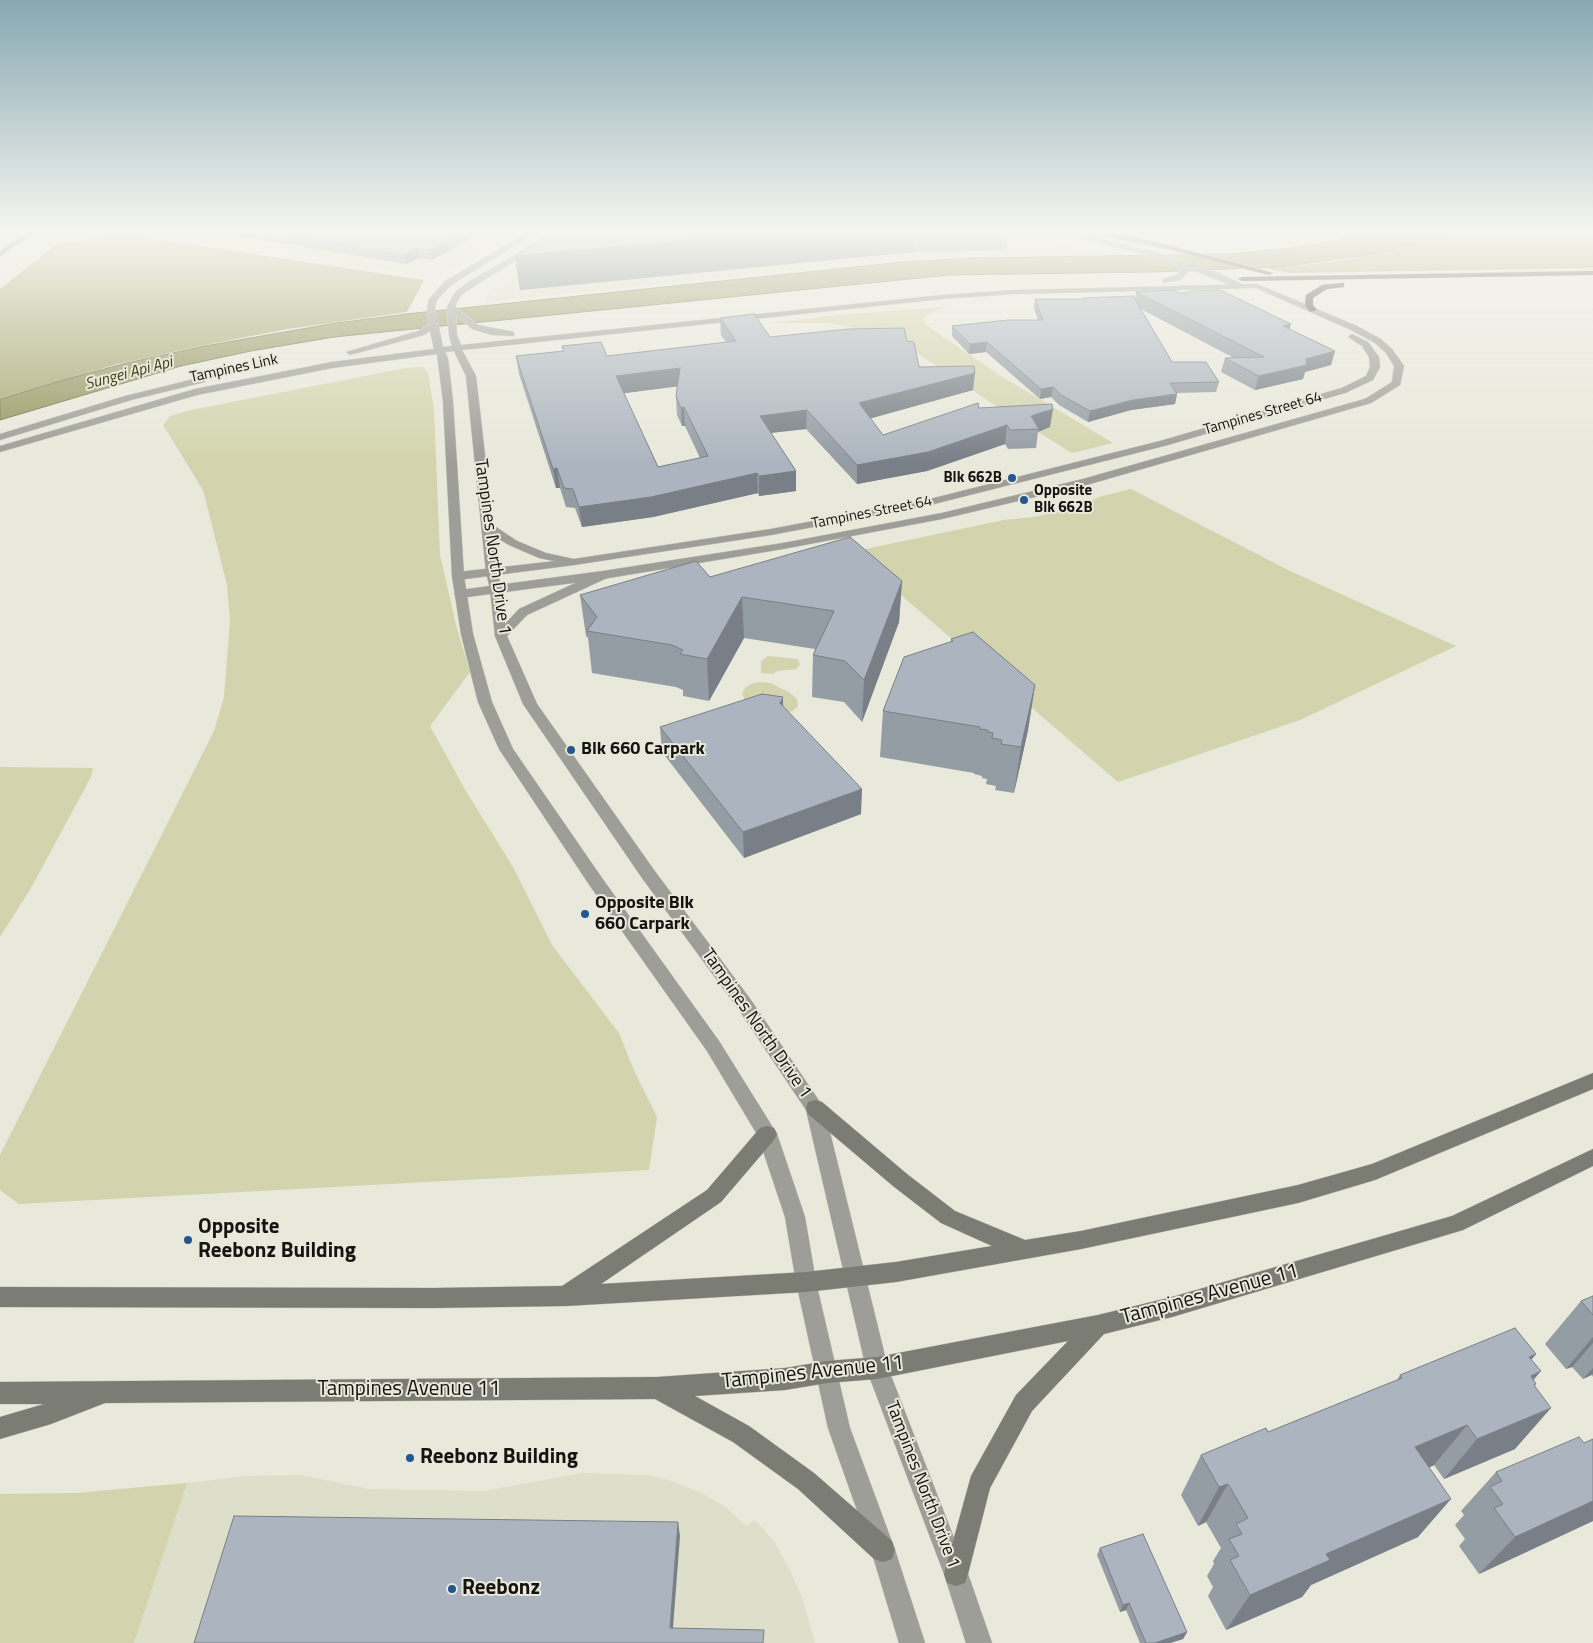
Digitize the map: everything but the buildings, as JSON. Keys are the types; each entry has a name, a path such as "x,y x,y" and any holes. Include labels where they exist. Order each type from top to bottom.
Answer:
{"main road":[{"path":"0,1297 432,1298 566,1296 806,1282 896,1272 1081,1240 1298,1194 1375,1172 1593,1081"},
{"path":"815,1108 948,1218 1022,1249"},
{"path":"566,1296 714,1196 767,1134"},
{"name":"Tampines Avenue 11","path":"0,1392 105,1393 657,1388 785,1379 827,1372 877,1368 1098,1325 1172,1307 1456,1224 1593,1157"},
{"path":"956,1574 979,1484 1024,1403 1098,1325"},
{"path":"657,1388 741,1434 806,1480 883,1550"},
{"path":"0,1428 51,1413 105,1393"}],"street":[{"name":"Tampines North Drive 1","path":"431,310 438,346 443,358 448,401 460,594 466,634 486,702 506,749 596,882 713,1046 767,1134 794,1216 806,1282 839,1428 883,1550 912,1643"},
{"name":"Tampines North Drive 1","path":"451,310 456,344 460,357 471,376 492,572 496,589 501,636 530,704 648,874 746,1005 815,1108 877,1368 956,1574 979,1643"},
{"path":"454,310 475,327 492,332 511,334"},
{"name":"Tampines Link","path":"434,325 421,333 346,352 438,346 811,310"},
{"name":"Tampines Street 64","path":"458,576 574,562 771,532 930,502 1164,443 1345,390 1370,378 1375,367 1374,357 1365,344 1296,310"},
{"name":"Tampines Street 64","path":"460,594 603,575 783,546 961,511 1086,482 1368,401 1397,383 1400,366 1390,350 1354,328 1313,310"},
{"name":"Tampines Link","path":"456,344 511,334 634,319"},
{"name":"Tampines Link","path":"0,449 196,392 324,366 438,346"},
{"name":"Tampines Link","path":"0,437 128,398 213,378"},
{"path":"488,527 513,543 542,556 574,562"},
{"path":"501,636 523,612 603,575"}],"shaded area":[{"path":"582,1473 648,1475 672,1481 701,1493 726,1507 746,1526 755,1520 775,1543 791,1572 803,1600 815,1643 134,1643 187,1483 247,1476 300,1475 369,1489 484,1491"}],"green space":[{"path":"0,310 408,310 407,312 288,329 205,345 118,364 0,398"},
{"path":"905,310 938,310 927,315 923,320 926,325 1001,376 1113,443 1072,453 999,408 902,343 868,331 829,323 772,323"},
{"path":"423,367 428,373 434,409 440,555 457,629 470,672 430,726 467,793 513,867 552,945 619,1033 636,1075 657,1117 649,1170 19,1204 0,1190 0,1155 214,731 224,697 230,620 227,585 203,490 163,425 170,416 191,410 406,368"},
{"path":"1131,489 1290,571 1456,646 1300,720 1118,782 851,552 1004,520 1034,517 1080,506 1102,496"},
{"path":"768,656 797,659 800,665 796,669 777,671 773,674 761,673 761,661"},
{"path":"760,682 771,683 790,693 797,699 798,706 793,711 781,714 745,700 742,694 745,688"},
{"path":"0,767 93,768 91,777 31,888 0,937"},
{"path":"187,1483 134,1643 0,1643 0,1494 76,1493"}],"water":[{"name":"Sungei Api Api","path":"447,310 605,310 334,337 251,351 181,366 0,420 0,399 127,363 205,346 330,324"}],"place":[{"name":"Blk 662B","path":"1012,478"},
{"name":"Opposite Blk 662B","path":"1024,500"},
{"name":"Blk 660 Carpark","path":"571,750"},
{"name":"Opposite Blk 660 Carpark","path":"585,914"},
{"name":"Opposite Reebonz Building","path":"188,1240"},
{"name":"Reebonz Building","path":"410,1458"},
{"name":"Reebonz","path":"452,1589"}]}
